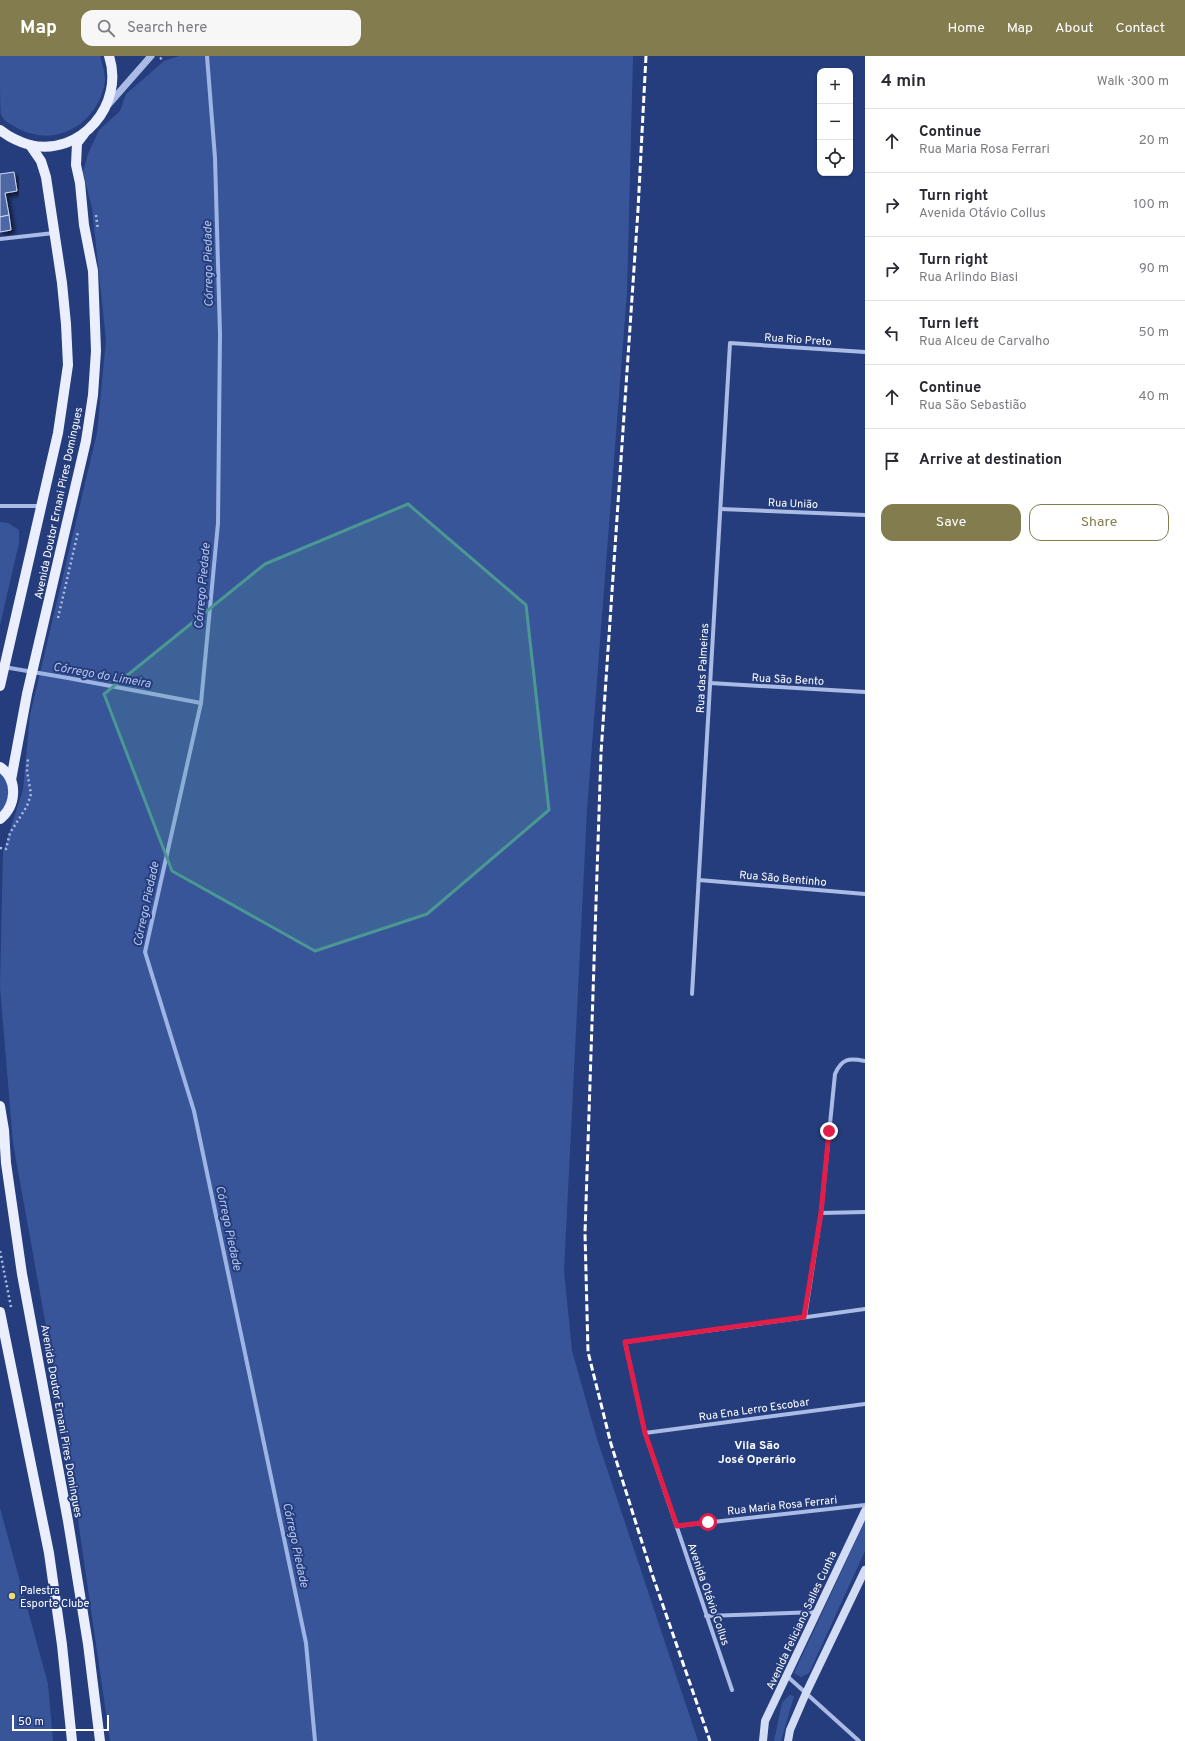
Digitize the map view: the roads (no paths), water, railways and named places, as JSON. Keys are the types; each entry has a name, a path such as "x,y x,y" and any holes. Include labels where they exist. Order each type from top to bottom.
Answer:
{"main road":[{"path":"0,130 13,139 30,145 49,146 67,143 84,134 98,121 108,105 113,85 112,65 109,56"},
{"name":"Avenida Doutor Ernani Pires Domingues","path":"3,817 12,804 14,792 11,780 27,694 86,441 93,395 96,351 93,271 84,225 80,183 76,165 77,143 84,134"},
{"name":"Avenida Doutor Ernani Pires Domingues","path":"0,686 58,433 68,365 66,324 46,177 41,161 30,145"},
{"path":"0,767 11,780"},
{"path":"0,827 3,817"},
{"name":"Avenida Doutor Ernani Pires Domingues","path":"0,1106 4,1130 6,1163 22,1274 68,1521 88,1644 100,1741"},
{"path":"0,1312 49,1553 62,1645 72,1741"},
{"name":"Avenida Feliciano Salles Cunha","path":"763,1741 765,1721 865,1511"},
{"path":"788,1741 790,1730 806,1693 865,1570"}],"street":[{"path":"108,105 151,56"},
{"path":"0,239 54,233"},
{"name":"Rua Rio Preto","path":"730,344 865,352"},
{"name":"Rua das Palmeiras","path":"692,994 730,344"},
{"path":"0,506 41,506"},
{"name":"Rua União","path":"721,510 865,515"},
{"name":"Rua São Bento","path":"710,683 865,692"},
{"name":"Rua São Bentinho","path":"699,880 865,894"},
{"path":"865,1061 854,1059 845,1060 838,1066 835,1074 821,1213 804,1317 865,1308"},
{"path":"821,1213 865,1212"},
{"name":"Avenida Otávio Collus","path":"732,1690 645,1433 625,1342 804,1317"},
{"name":"Rua Ena Lerro Escobar","path":"645,1433 865,1404"},
{"name":"Rua Maria Rosa Ferrari","path":"677,1526 865,1505"},
{"path":"706,1616 818,1612"},
{"path":"787,1676 859,1741"}],"waterway":[{"name":"Córrego Piedade","path":"207,56 215,158 220,334 218,523 201,703 145,952 194,1111 306,1643 315,1741"},
{"name":"Córrego do Limeira","path":"4,667 201,703"}],"railway":[{"path":"646,56 638,210 601,753 585,1233 588,1352 611,1444 652,1574 710,1741"}],"place":[{"name":"Palestra Esporte Clube","path":"12,1596"}],"district":[{"name":"Vila São José Operário","path":"757,1452"}]}
